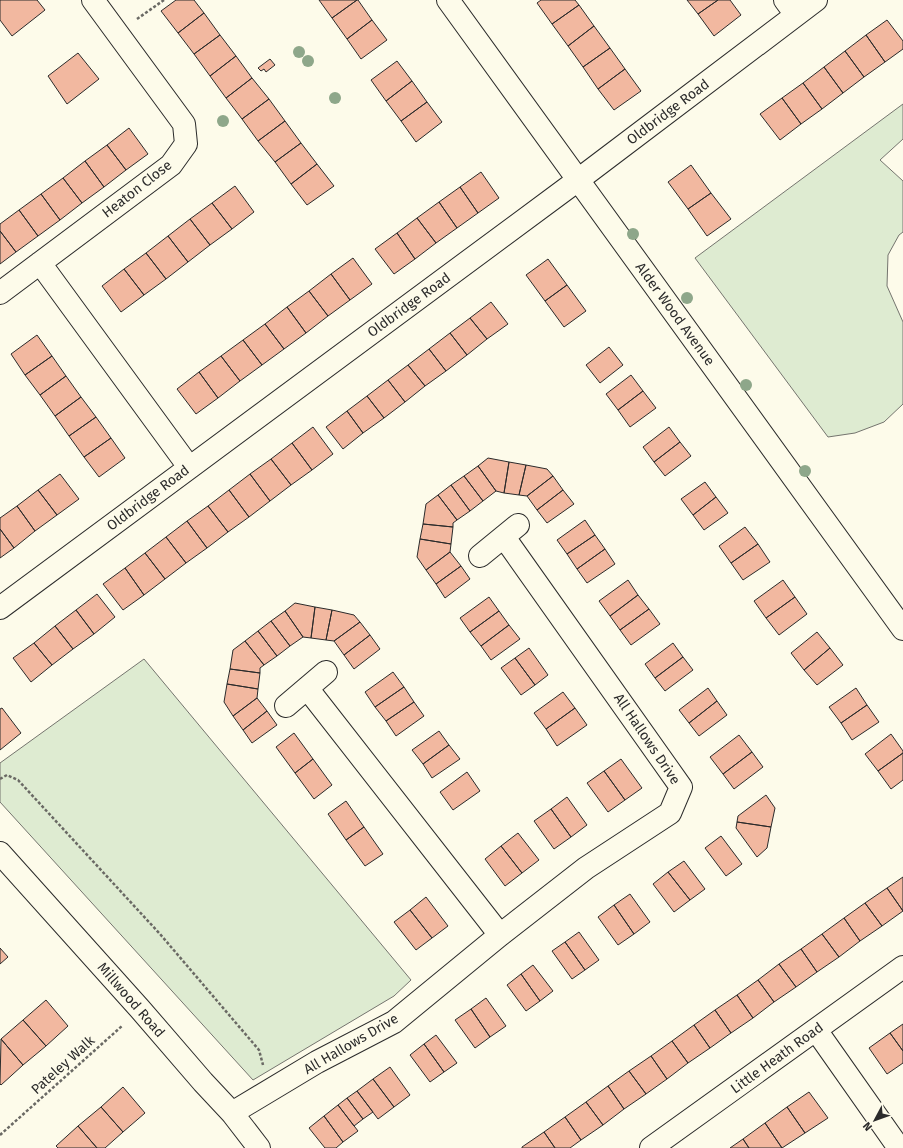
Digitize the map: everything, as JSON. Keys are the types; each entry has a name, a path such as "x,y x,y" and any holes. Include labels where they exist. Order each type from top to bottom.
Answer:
{"street":[{"name":"Heaton Close","path":"0,293 171,165 186,144 184,124 92,0"},
{"name":"Alder Wood Avenue","path":"448,0 903,628"},
{"name":"Oldbridge Road","path":"0,608 578,180 791,7 816,0"},
{"path":"40,263 190,467"},
{"name":"All Hallows Drive","path":"232,1113 317,1062 394,1022 500,935 586,868 670,813 681,787 511,531 480,556"},
{"path":"286,706 326,672"},
{"path":"307,688 500,935"},
{"name":"Millwood Road","path":"0,853 232,1113 259,1148"},
{"name":"Little Heath Road","path":"651,1148 903,967"},
{"path":"816,1030 899,1148"}],"path":[{"path":"117,34 164,0"},
{"path":"0,779 7,775 18,780 165,940 259,1050 270,1091"},
{"name":"Pateley Walk","path":"0,1135 140,1009"}],"green space":[{"path":"903,104 903,139 880,160 903,181 903,232 899,235 888,255 887,286 903,322 903,404 884,422 855,433 828,437 695,258"},
{"path":"144,659 411,980 394,996 253,1080 0,802 0,763"}],"building":[{"path":"0,0 37,0 45,10 12,36 0,20"},
{"path":"176,0 194,0 204,13 178,33 161,11"},
{"path":"319,0 357,0 332,18"},
{"path":"357,0 372,20 347,39 332,18"},
{"path":"541,0 575,0 579,5 552,24 537,3"},
{"path":"687,0 718,0 698,14"},
{"path":"718,0 730,0 741,15 714,36 698,14"},
{"path":"579,5 594,26 568,46 552,24"},
{"path":"204,13 220,35 194,54 178,33"},
{"path":"372,20 387,40 361,59 347,39"},
{"path":"887,20 903,41 903,49 885,62 866,35"},
{"path":"594,26 610,48 583,67 568,46"},
{"path":"220,35 236,56 210,76 194,54"},
{"path":"866,35 885,62 864,77 845,51"},
{"path":"610,48 625,69 598,89 583,67"},
{"path":"845,51 864,77 843,93 824,67"},
{"path":"78,53 99,79 67,104 48,76"},
{"path":"236,56 252,78 226,98 210,76"},
{"path":"270,59 275,65 266,72 264,69 261,71 258,68"},
{"path":"397,61 412,81 386,101 371,80"},
{"path":"824,67 843,93 822,109 803,83"},
{"path":"625,69 641,91 614,110 598,89"},
{"path":"252,78 269,99 242,119 226,98"},
{"path":"412,81 427,102 401,121 386,101"},
{"path":"803,83 822,109 801,124 782,98"},
{"path":"782,98 801,124 780,140 760,114"},
{"path":"269,99 285,121 258,141 242,119"},
{"path":"427,102 442,122 416,142 401,121"},
{"path":"285,121 301,143 275,162 258,141"},
{"path":"129,128 148,154 126,170 107,145"},
{"path":"301,143 317,164 291,184 275,162"},
{"path":"107,145 126,170 104,187 85,161"},
{"path":"85,161 104,187 82,203 63,178"},
{"path":"317,164 334,186 307,205 291,184"},
{"path":"691,165 711,193 688,209 668,182"},
{"path":"481,172 499,198 478,213 460,187"},
{"path":"63,178 82,203 60,220 41,194"},
{"path":"235,186 254,212 232,229 212,203"},
{"path":"460,187 478,213 457,228 439,202"},
{"path":"711,193 731,219 707,236 688,209"},
{"path":"41,194 60,220 38,236 19,210"},
{"path":"439,202 457,228 436,243 417,218"},
{"path":"212,203 232,229 210,245 190,219"},
{"path":"19,210 38,236 16,252 0,231 0,224"},
{"path":"417,218 436,243 415,259 397,233"},
{"path":"190,219 210,245 188,262 168,236"},
{"path":"0,231 16,252 0,264"},
{"path":"397,233 415,259 394,274 375,249"},
{"path":"168,236 188,262 166,279 146,253"},
{"path":"146,253 166,279 144,295 124,269"},
{"path":"353,258 372,284 350,300 331,274"},
{"path":"548,259 567,285 545,301 526,275"},
{"path":"124,269 144,295 121,312 102,286"},
{"path":"331,274 350,300 328,316 309,291"},
{"path":"567,285 586,311 564,327 545,301"},
{"path":"309,291 328,316 306,333 287,307"},
{"path":"491,302 508,324 487,339 470,318"},
{"path":"287,307 306,333 284,349 265,324"},
{"path":"470,318 487,339 467,355 450,333"},
{"path":"265,324 284,349 262,365 243,340"},
{"path":"450,333 467,355 446,371 429,349"},
{"path":"37,335 52,356 25,375 11,354"},
{"path":"243,340 262,365 240,381 221,356"},
{"path":"609,347 623,365 600,383 586,365"},
{"path":"429,349 446,371 425,386 408,365"},
{"path":"52,356 66,376 40,395 25,375"},
{"path":"221,356 240,381 218,398 199,372"},
{"path":"408,365 425,386 405,402 388,380"},
{"path":"199,372 218,398 196,414 177,389"},
{"path":"631,375 643,391 618,410 606,394"},
{"path":"66,376 81,397 55,416 40,395"},
{"path":"388,380 405,402 384,418 367,396"},
{"path":"643,391 656,408 630,427 618,410"},
{"path":"367,396 384,418 363,433 347,411"},
{"path":"81,397 96,417 69,436 55,416"},
{"path":"347,411 363,433 343,449 326,427"},
{"path":"96,417 111,438 84,457 69,436"},
{"path":"313,427 333,454 312,470 292,443"},
{"path":"669,427 680,442 654,462 643,447"},
{"path":"111,438 125,458 99,477 84,457"},
{"path":"680,442 691,456 665,476 654,462"},
{"path":"292,443 312,470 291,485 271,459"},
{"path":"488,458 509,462 504,493 496,491 478,466"},
{"path":"271,459 291,485 270,501 250,474"},
{"path":"509,462 526,465 519,495 504,493"},
{"path":"526,465 547,469 553,476 527,496 519,495"},
{"path":"478,466 496,491 483,501 464,476"},
{"path":"60,474 79,499 57,515 38,490"},
{"path":"250,474 270,501 249,517 229,490"},
{"path":"464,476 483,501 470,511 451,485"},
{"path":"553,476 563,490 537,510 527,496"},
{"path":"705,482 716,497 693,515 681,499"},
{"path":"451,485 470,511 457,520 438,495"},
{"path":"38,490 57,515 35,531 17,506"},
{"path":"229,490 249,517 228,532 208,506"},
{"path":"563,490 574,504 547,523 537,510"},
{"path":"438,495 457,520 453,523 453,527 423,524 426,504"},
{"path":"716,497 728,513 704,530 693,515"},
{"path":"17,506 35,531 14,548 0,529 0,518"},
{"path":"208,506 228,532 207,548 187,521"},
{"path":"585,520 595,535 567,554 557,540"},
{"path":"187,521 207,548 186,563 166,537"},
{"path":"423,524 453,527 451,544 420,539"},
{"path":"745,527 758,544 731,563 719,546"},
{"path":"0,529 14,548 0,558"},
{"path":"595,535 605,549 577,569 567,554"},
{"path":"166,537 186,563 165,579 145,553"},
{"path":"420,539 451,544 450,552 426,570 417,557"},
{"path":"758,544 770,562 743,580 731,563"},
{"path":"605,549 615,564 587,583 577,569"},
{"path":"450,552 461,566 436,584 426,570"},
{"path":"145,553 165,579 144,595 125,568"},
{"path":"461,566 470,579 445,598 436,584"},
{"path":"125,568 144,595 123,610 103,584"},
{"path":"628,580 638,595 610,616 599,601"},
{"path":"783,580 795,597 766,618 754,601"},
{"path":"97,594 115,617 94,634 76,610"},
{"path":"638,595 649,609 620,630 610,616"},
{"path":"489,597 499,611 470,632 460,618"},
{"path":"795,597 807,614 779,635 766,618"},
{"path":"295,603 315,607 311,638 303,637 285,611"},
{"path":"315,607 332,610 326,640 311,638"},
{"path":"649,609 660,624 631,645 620,630"},
{"path":"76,610 94,634 73,649 55,626"},
{"path":"332,610 354,615 360,622 334,641 326,640"},
{"path":"285,611 303,637 290,646 271,621"},
{"path":"499,611 509,625 481,646 470,632"},
{"path":"271,621 290,646 277,656 258,631"},
{"path":"360,622 370,635 344,655 334,641"},
{"path":"509,625 520,639 491,660 481,646"},
{"path":"55,626 73,649 52,665 34,643"},
{"path":"258,631 277,656 264,665 245,641"},
{"path":"817,632 830,648 804,670 791,653"},
{"path":"370,635 380,649 354,669 344,655"},
{"path":"245,641 264,665 260,668 260,673 230,669 233,650"},
{"path":"34,643 52,665 31,682 13,658"},
{"path":"673,643 683,657 655,678 645,664"},
{"path":"529,648 548,675 535,685 515,658"},
{"path":"830,648 843,665 817,685 804,670"},
{"path":"683,657 693,670 665,691 655,678"},
{"path":"515,658 535,685 521,695 501,668"},
{"path":"230,669 260,673 258,689 227,684"},
{"path":"393,672 404,687 375,707 365,692"},
{"path":"227,684 258,689 257,698 233,716 224,702"},
{"path":"404,687 414,702 386,721 375,707"},
{"path":"708,688 717,701 689,723 679,710"},
{"path":"856,688 867,705 841,723 829,707"},
{"path":"563,692 575,708 546,729 534,713"},
{"path":"257,698 267,711 243,730 233,716"},
{"path":"717,701 727,715 699,736 689,723"},
{"path":"414,702 424,716 396,736 386,721"},
{"path":"867,705 879,722 852,740 841,723"},
{"path":"2,708 21,733 0,750 0,709"},
{"path":"575,708 587,725 557,746 546,729"},
{"path":"267,711 277,725 252,743 243,730"},
{"path":"439,731 449,745 423,764 412,750"},
{"path":"294,733 313,759 295,773 276,747"},
{"path":"891,734 903,753 878,771 865,754"},
{"path":"739,735 752,752 723,774 710,757"},
{"path":"449,745 460,759 432,778 423,764"},
{"path":"752,752 763,767 734,789 723,774"},
{"path":"903,753 903,780 891,789 878,771"},
{"path":"313,759 332,785 314,799 295,773"},
{"path":"621,759 642,788 625,800 604,771"},
{"path":"604,771 625,800 608,812 587,783"},
{"path":"467,772 480,791 453,810 440,792"},
{"path":"766,795 775,808 771,827 737,822 738,816"},
{"path":"567,797 587,825 571,837 551,809"},
{"path":"346,801 364,827 346,840 328,814"},
{"path":"551,809 571,837 554,849 534,821"},
{"path":"737,822 771,827 767,848 757,857 736,828"},
{"path":"364,827 383,854 365,866 346,840"},
{"path":"518,833 539,860 522,873 501,846"},
{"path":"721,836 742,864 726,876 705,848"},
{"path":"501,846 522,873 505,886 485,859"},
{"path":"684,861 705,889 690,900 668,872"},
{"path":"668,872 690,900 674,912 653,884"},
{"path":"903,877 903,911 887,888"},
{"path":"887,888 903,911 882,926 865,903"},
{"path":"630,894 650,922 634,934 614,905"},
{"path":"426,897 448,926 432,938 410,910"},
{"path":"865,903 882,926 860,941 844,918"},
{"path":"614,905 634,934 618,945 598,917"},
{"path":"410,910 432,938 416,950 394,922"},
{"path":"844,918 860,941 839,957 822,934"},
{"path":"579,932 599,960 585,970 565,942"},
{"path":"822,934 839,957 817,972 801,949"},
{"path":"565,942 585,970 572,979 552,951"},
{"path":"0,948 8,957 0,964"},
{"path":"801,949 817,972 796,987 779,964"},
{"path":"779,964 796,987 774,1002 758,980"},
{"path":"533,965 553,991 540,1001 521,974"},
{"path":"521,974 540,1001 526,1011 507,985"},
{"path":"758,980 774,1002 753,1018 737,995"},
{"path":"737,995 753,1018 731,1033 715,1010"},
{"path":"486,998 506,1026 490,1037 471,1009"},
{"path":"46,1000 68,1026 46,1046 23,1020"},
{"path":"471,1009 490,1037 475,1048 455,1020"},
{"path":"715,1010 731,1033 710,1048 694,1025"},
{"path":"23,1020 46,1046 23,1065 1,1039"},
{"path":"903,1024 903,1051 890,1033"},
{"path":"694,1025 710,1048 688,1063 672,1041"},
{"path":"890,1033 903,1051 903,1063 887,1074 869,1048"},
{"path":"436,1035 457,1063 444,1072 424,1044"},
{"path":"1,1039 23,1065 1,1085 0,1084"},
{"path":"672,1041 688,1063 667,1079 651,1056"},
{"path":"424,1044 444,1072 430,1082 410,1055"},
{"path":"651,1056 667,1079 646,1094 629,1071"},
{"path":"390,1067 410,1095 394,1107 373,1079"},
{"path":"629,1071 646,1094 624,1109 608,1086"},
{"path":"373,1079 394,1107 378,1119 357,1091"},
{"path":"608,1086 624,1109 603,1125 586,1102"},
{"path":"123,1087 145,1113 123,1132 101,1107"},
{"path":"357,1091 373,1112 363,1119 347,1098"},
{"path":"809,1092 828,1118 805,1133 787,1107"},
{"path":"347,1098 363,1119 354,1126 338,1105"},
{"path":"586,1102 603,1125 581,1140 565,1117"},
{"path":"338,1105 358,1131 343,1142 324,1116"},
{"path":"101,1107 123,1132 105,1148 97,1148 78,1126"},
{"path":"787,1107 805,1133 782,1148 765,1123"},
{"path":"324,1116 343,1142 336,1148 325,1148 309,1128"},
{"path":"565,1117 581,1140 570,1148 555,1148 544,1132"},
{"path":"765,1123 782,1148 749,1148 743,1139"},
{"path":"78,1126 97,1148 58,1148 56,1146"},
{"path":"544,1132 555,1148 522,1148 522,1147"},
{"path":"743,1139 749,1148 730,1148"}]}
